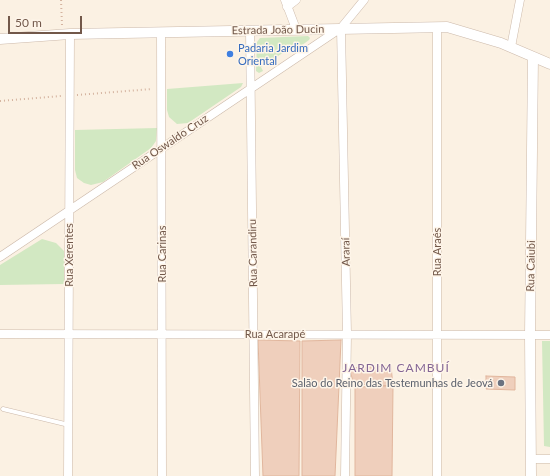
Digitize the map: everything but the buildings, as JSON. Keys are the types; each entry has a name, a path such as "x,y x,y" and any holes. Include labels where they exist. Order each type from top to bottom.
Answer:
{"street":[{"path":"296,0 286,3 296,29"},
{"name":"Rua Oswaldo Cruz","path":"0,257 69,209 162,149 341,28 364,0"},
{"path":"511,47 520,0"},
{"name":"Estrada João Ducin","path":"0,39 66,34 437,27 458,29 511,47 550,64"},
{"name":"Rua Araés","path":"437,27 437,476"},
{"name":"Araraí","path":"341,28 347,334 345,476"},
{"name":"Rua Carandiru","path":"250,30 255,476"},
{"name":"Rua Carinas","path":"161,32 163,334 162,476"},
{"name":"Rua Xerentes","path":"66,34 69,95 68,476"},
{"name":"Rua Caiubi","path":"531,476 530,335 533,57"},
{"name":"Rua Acarapé","path":"0,334 550,335"},
{"path":"531,459 550,459"}],"lane":[{"path":"3,409 69,425"}],"path":[{"path":"61,0 66,34"},
{"path":"0,101 162,88"}],"green space":[{"path":"308,36 310,38 309,40 298,48 295,45 261,67 263,71 259,73 256,71 257,42 260,38"},
{"path":"243,83 241,87 188,123 177,124 169,117 167,110 167,89"},
{"path":"157,128 156,141 151,148 103,182 91,185 84,183 77,178 75,170 75,130"},
{"path":"42,239 56,243 64,251 64,284 0,285 0,265"},
{"path":"542,341 550,341 550,447 544,446"}],"place":[{"name":"Padaria Jardim Oriental","path":"230,54"},
{"name":"Salão do Reino das Testemunhas de Jeová","path":"501,383"}],"district":[{"name":"JARDIM CAMBUÍ","path":"396,368"}]}
